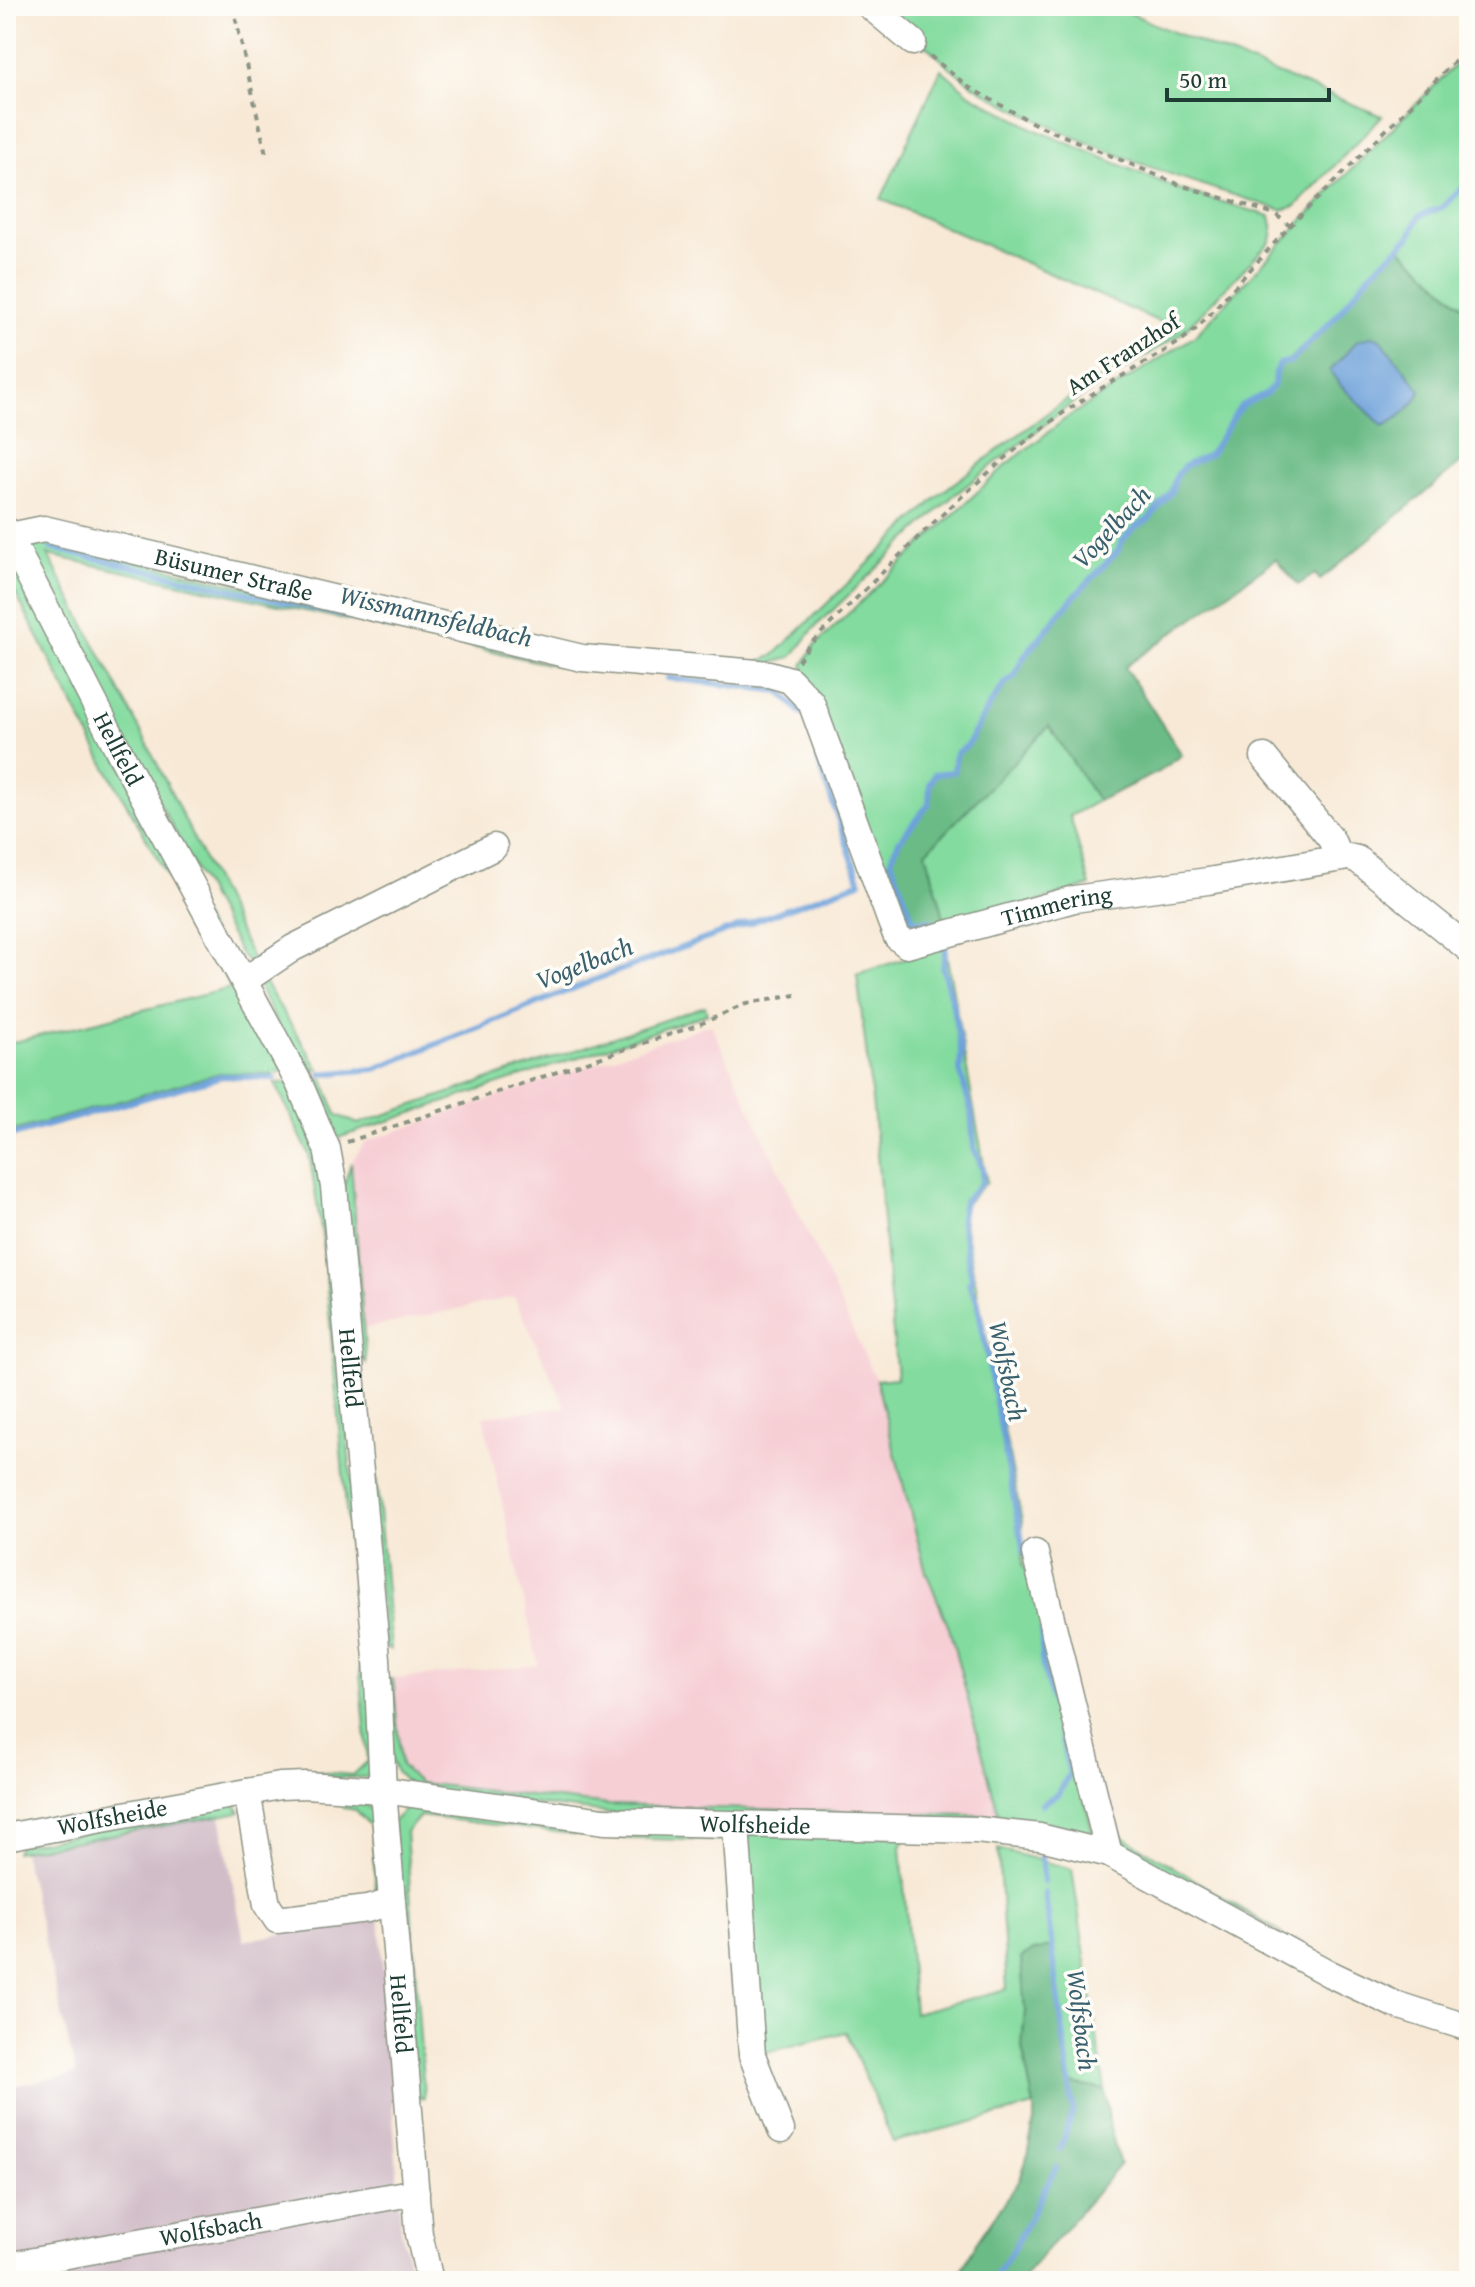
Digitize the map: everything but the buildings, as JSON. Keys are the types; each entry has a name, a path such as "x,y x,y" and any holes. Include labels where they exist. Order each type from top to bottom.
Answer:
{"street":[{"path":"870,6 913,42"},
{"name":"Büsumer Straße","path":"8,533 44,529 582,658 769,674 790,680"},
{"name":"Hellfeld","path":"8,533 121,755 299,1083 327,1149 334,1187 377,1658 383,1790 419,2234 430,2281"},
{"name":"Timmering","path":"790,680 811,702 891,922 897,937 907,945 1074,899 1208,881 1339,857"},
{"path":"1264,757 1331,839 1339,857 1357,859 1469,949"},
{"path":"245,980 293,948 494,847"},
{"path":"1035,1553 1109,1854"},
{"name":"Wolfsheide","path":"6,1837 247,1792 305,1785 383,1790 604,1821 976,1830 1040,1837 1109,1854 1330,1974 1394,2004 1469,2028"},
{"path":"247,1792 267,1905 277,1920 367,1909 392,1902"},
{"path":"736,1825 752,2055 781,2130"},
{"name":"Wolfsbach","path":"6,2266 416,2192"}],"path":[{"path":"233,6 266,154"},
{"path":"913,42 970,88 1033,123 1180,185 1275,214 1290,226"},
{"name":"Am Franzhof","path":"790,680 809,645 955,503 1057,418 1181,341 1215,309 1290,226 1469,47"},
{"path":"327,1149 698,1025 746,1004 796,995"}],"shaded area":[{"path":"711,1024 876,1380 926,1572 949,1628 999,1816 609,1805 418,1783 401,1766 393,1679 538,1665 483,1416 566,1407 514,1297 363,1329 351,1163 365,1142"},
{"path":"220,1816 244,1941 379,1916 401,2230 413,2281 6,2281 6,2087 76,2074 23,1851"}],"green space":[{"path":"876,6 1115,6 1382,116 1296,206 1282,210 1128,159 1016,109 967,81"},
{"path":"1469,51 1469,312 1399,247 1371,273 1333,320 1275,372 1274,385 1257,399 1210,454 1185,466 1178,473 1171,492 1148,520 1135,527 1122,541 1118,551 1071,600 1023,658 1014,677 1005,683 967,746 956,753 954,772 944,773 930,785 929,804 899,840 891,860 879,868 803,665 815,645 1005,466 1065,419 1195,336 1335,186"},
{"path":"941,69 970,94 1036,130 1181,190 1270,216 1273,230 1271,241 1182,333 1071,404 952,497 816,626 792,657 751,664 773,656 941,493 1054,408 1178,330 881,199"},
{"path":"1399,247 1469,312 1469,456 1320,580 1315,574 1298,585 1276,559 1125,667 1182,755 1157,773 1098,801 1049,726 926,852 947,928 925,933 899,923 879,868 891,860 899,841 929,805 930,784 935,774 954,772 956,753 968,746 987,710 1005,683 1014,676 1023,658 1071,600 1118,551 1122,541 1135,527 1148,520 1171,492 1177,474 1185,466 1210,454 1241,406 1274,385 1275,372 1280,364 1291,361 1333,320 1371,273"},
{"path":"39,538 344,610 567,668 48,555 146,741 255,964 250,964 241,955 32,564 30,548"},
{"path":"6,549 285,1071 271,1074 220,1073 6,1133 6,1044 231,988 104,764 6,575"},
{"path":"1049,725 1098,801 1070,816 1090,886 947,928 926,852"},
{"path":"945,946 987,1182 961,1208 1022,1521 1023,1565 1043,1619 1094,1839 607,1813 413,1789 396,1772 392,1762 388,1681 393,1679 401,1765 419,1783 609,1805 999,1816 949,1628 926,1572 876,1380 897,1378 873,1109 857,974"},
{"path":"263,980 319,1069 300,1071 258,985"},
{"path":"705,1006 707,1014 335,1139 306,1081 323,1079 337,1115 358,1124"},
{"path":"275,1083 290,1083 322,1169 367,1646 358,1649 323,1241 309,1154"},
{"path":"351,1163 366,1363 357,1353 342,1191"},
{"path":"371,1418 391,1650 385,1647 363,1419"},
{"path":"359,1661 369,1668 376,1764 367,1777 309,1779 306,1771 353,1775 368,1761"},
{"path":"345,1797 369,1808 380,1830 384,1885 376,1890 371,1827 356,1810 343,1808"},
{"path":"235,1802 240,1812 16,1852 18,1846"},
{"path":"421,1804 726,1832 729,1841 607,1838 420,1816 406,1832 424,2097 414,2098 393,1822 407,1807"},
{"path":"1108,1827 1283,1934 1114,1843"},
{"path":"753,1832 907,1836 901,1847 914,2013 1007,1989 998,1849 1072,1869 1105,2090 1067,2083 1051,1947 1021,1958 1025,2012 1022,2047 1034,2106 893,2142 846,2032 760,2054 745,1842"},
{"path":"1051,1947 1067,2083 1105,2090 1110,2128 1120,2165 1020,2281 955,2281 977,2242 1020,2179 1026,2161 1034,2106 1022,2047 1025,2012 1021,1958 1033,1951"}],"water":[{"path":"1373,336 1380,339 1421,390 1406,411 1383,426 1341,386 1330,371 1357,341"}],"waterway":[{"name":"Vogelbach","path":"937,928 931,921 913,920 891,860 899,841 929,804 930,784 935,774 954,772 956,753 967,746 1005,683 1014,677 1023,658 1071,600 1118,551 1122,541 1135,527 1148,520 1171,492 1177,474 1185,466 1210,454 1241,406 1267,393 1274,385 1275,372 1280,364 1291,361 1333,320 1371,273 1409,238 1419,216 1443,207 1461,189 1469,186"},
{"name":"Wissmannsfeldbach","path":"51,548 465,643"},
{"name":"Wissmannsfeldbach","path":"668,678 780,691 802,714"},
{"name":"Vogelbach","path":"321,1074 375,1069 602,977 860,882 817,757"},
{"name":"Wolfsbach","path":"946,943 943,969 953,1005 961,1052 960,1071 971,1110 974,1148 983,1169 982,1183 964,1201 961,1219 972,1279 969,1284 977,1300 1024,1553"},
{"name":"Vogelbach","path":"6,1137 222,1076 274,1078"},
{"name":"Wolfsbach","path":"1042,1631 1042,1660 1070,1773 1059,1793 1042,1804"},
{"name":"Wolfsbach","path":"1041,1857 1044,1882"},
{"name":"Wolfsbach","path":"1045,1893 1073,2111 1060,2150"},
{"name":"Wolfsbach","path":"992,2281 1011,2253 1056,2168"}]}
